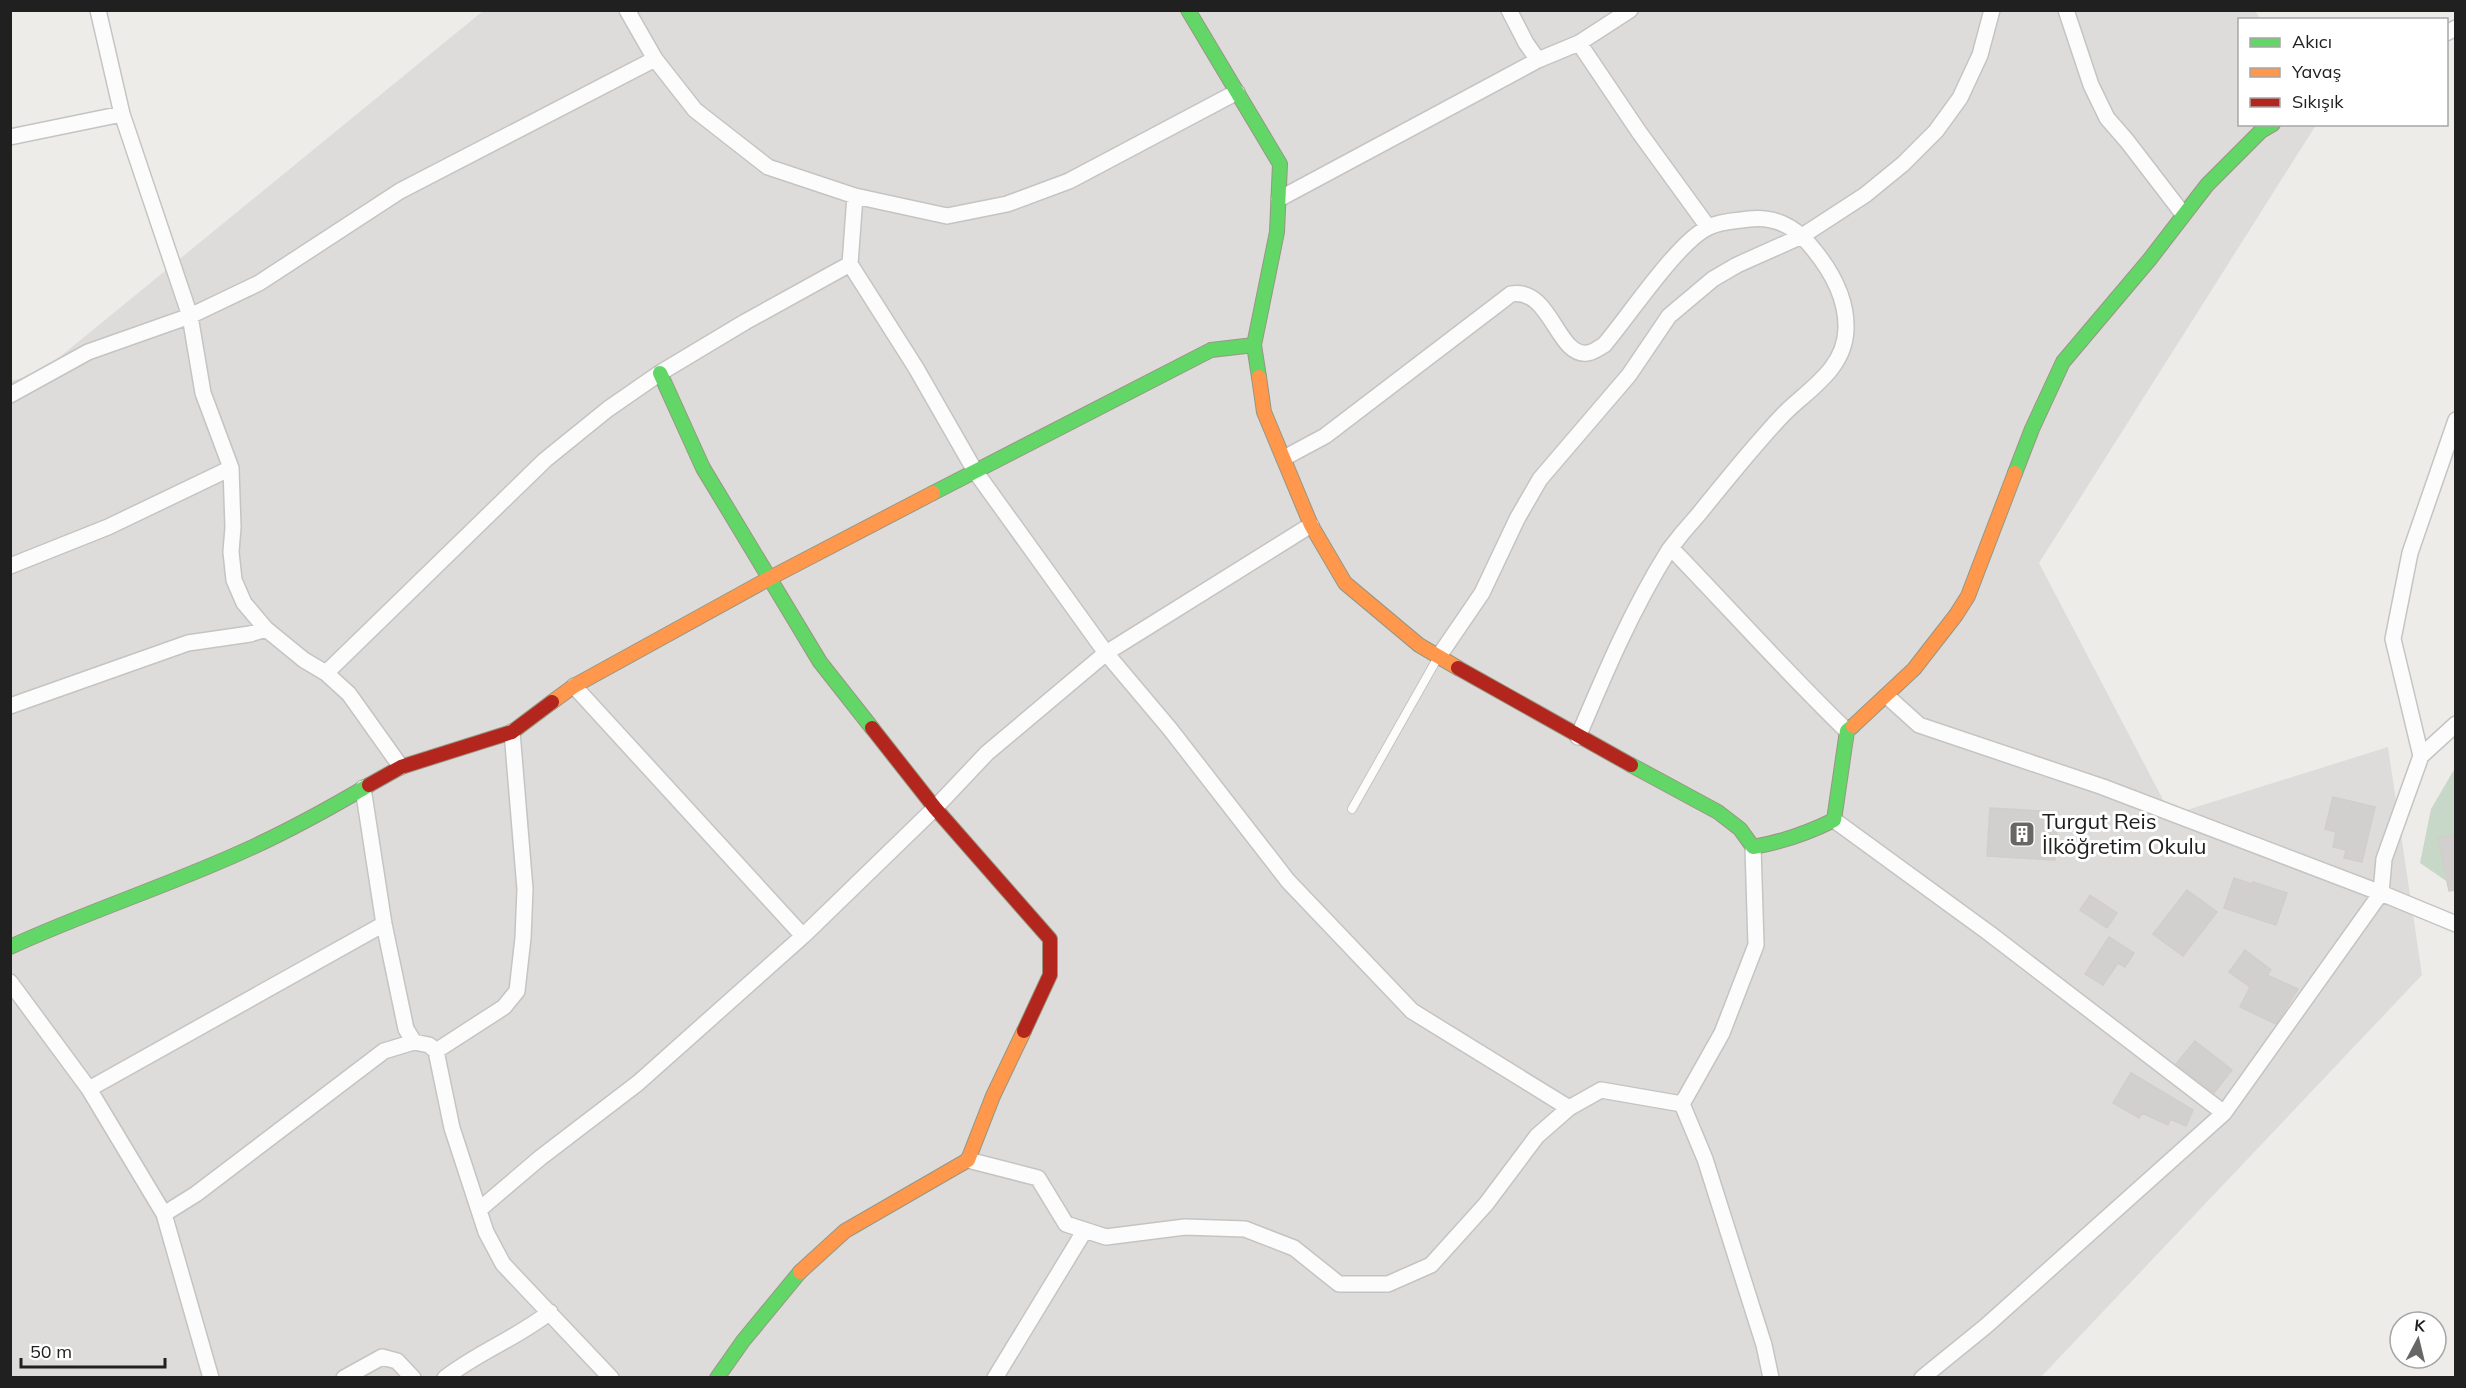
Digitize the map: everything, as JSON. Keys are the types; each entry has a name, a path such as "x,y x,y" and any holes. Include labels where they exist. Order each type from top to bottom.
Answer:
{"street":[{"path":"98,10 122,114 190,316 203,393 231,468 233,527 231,552 234,580 244,603 266,630 304,660 326,673 349,694 401,767"},
{"path":"627,10 655,59 695,110 768,167 855,196 947,216 1007,204 1069,181 1237,93"},
{"path":"1188,10 1280,164 1277,232 1254,345 1264,412 1311,525 1345,583 1419,645 1578,737 1718,812 1740,829 1753,847 1756,945 1722,1033 1682,1104"},
{"path":"1509,10 1526,43 1538,60"},
{"path":"1279,199 1538,60 1579,43 1630,10"},
{"path":"1439,656 1482,593 1517,519 1540,479 1629,375 1670,316 1698,290 1721,274 1802,236 1885,180 1936,131 1960,98 1980,55 1992,10"},
{"path":"2066,10 2091,85 2107,118 2183,214"},
{"path":"1579,43 1639,132 1708,227"},
{"path":"10,395 88,352 190,316 259,284 400,191 655,59"},
{"path":"10,137 122,114"},
{"path":"1834,820 1847,731 1888,697 1949,629 1968,596 2032,429 2063,362 2150,259 2207,185 2270,126"},
{"path":"855,196 850,264 916,368 975,471 1106,653 1170,729 1288,881 1412,1011 1569,1108"},
{"path":"1284,458 1325,436 1343,423 1511,294 1526,294 1534,298 1568,344 1579,353 1588,353 1604,345 1677,255 1692,239 1708,227 1726,222 1761,218 1782,222 1802,236 1820,257 1832,277 1845,310 1846,331 1838,359 1823,380 1788,409 1671,548 1628,621 1578,737"},
{"path":"326,673 545,460 608,409 660,373 745,322 850,264"},
{"path":"10,947 296,827 401,767 512,732 574,686 770,578 975,471 1211,350 1254,345"},
{"path":"660,373 703,468 820,662 935,808 1050,939 1050,975 993,1096 968,1160 845,1231 798,1274 743,1341 717,1377"},
{"path":"2421,756 2393,639 2410,553 2456,420"},
{"path":"10,566 108,527 231,468"},
{"path":"480,1209 540,1158 638,1083 803,936 935,808 987,753 1106,653 1311,525"},
{"path":"1671,548 1764,645 1794,680 1847,731"},
{"path":"10,706 188,643 266,630"},
{"path":"574,686 803,936"},
{"path":"1888,697 1919,725 2103,787 2456,924"},
{"path":"1922,1377 1986,1326 2224,1113 2381,893 2385,859 2421,756 2456,724"},
{"path":"436,1051 504,1007 517,991 523,938 525,889 512,732"},
{"path":"363,788 384,924 406,1029 414,1042"},
{"path":"1753,847 1768,845 1813,831 1834,820"},
{"path":"1834,820 1989,933 2224,1113"},
{"path":"89,1089 384,924"},
{"path":"10,982 89,1089 164,1214 211,1377"},
{"path":"164,1214 196,1194 384,1051 414,1042 429,1045 436,1051 452,1128 486,1232 503,1264 611,1377"},
{"path":"968,1160 1038,1178 1066,1224 1106,1237 1185,1227 1245,1229 1294,1248 1339,1284 1388,1284 1431,1265 1486,1204 1536,1136 1569,1108 1601,1090 1682,1104"},
{"path":"1682,1104 1708,1170 1764,1345 1771,1377"},
{"path":"995,1377 1085,1230"},
{"path":"445,1377 550,1312"},
{"path":"344,1377 381,1357 393,1359 413,1377"}],"lane":[{"path":"1352,809 1439,656"}],"shaded area":[{"path":"483,11 2255,11 2260,18 2238,18 2238,126 2315,126 2039,563 2171,815 2388,747 2422,975 2041,1377 11,1377 10,381 39,374"}],"green space":[{"path":"2455,768 2455,887 2420,863 2431,809"}],"building":[{"path":"2333,797 2375,807 2362,862 2344,858 2346,850 2333,847 2336,832 2325,829"},
{"name":"Turgut Reis İlköğretim Okulu","path":"1990,808 2058,812 2055,860 1987,856"},
{"path":"2456,834 2456,890 2449,891 2438,838"},
{"path":"2234,878 2287,893 2276,925 2224,908"},
{"path":"2187,890 2217,912 2183,956 2153,934"},
{"path":"2090,895 2117,913 2107,928 2080,910"},
{"path":"2109,937 2134,953 2125,967 2118,963 2103,985 2085,974"},
{"path":"2245,950 2271,970 2267,975 2298,989 2276,1024 2240,1007 2250,987 2229,972"},
{"path":"2195,1041 2232,1070 2214,1093 2176,1064"},
{"path":"2131,1073 2193,1110 2186,1126 2170,1119 2168,1125 2142,1113 2139,1118 2113,1103"}],"traffic: fast":[{"path":"1188,10 1280,164 1277,232 1254,345 1259,377"},
{"path":"2015,473 2032,429 2063,362 2150,259 2207,185 2261,131 2270,126"},
{"path":"933,493 1211,350 1254,345"},
{"path":"660,373 703,468 820,662 872,728"},
{"path":"1631,765 1718,812 1740,829 1753,847 1795,836 1834,820 1847,731 1853,726"},
{"path":"10,947 252,847 369,785"},
{"path":"717,1378 743,1341 800,1272"}],"traffic: slow":[{"path":"1259,377 1264,412 1311,525 1345,583 1419,645 1458,668"},
{"path":"1853,726 1914,669 1956,615 1968,596 2015,473"},
{"path":"552,702 574,686 770,578 933,493"},
{"path":"800,1272 845,1231 968,1160 993,1096 1024,1031"}],"traffic: jam":[{"path":"1458,668 1631,765"},
{"path":"369,785 401,767 512,732 552,702"},
{"path":"872,728 935,808 1050,939 1050,975 1024,1031"}],"place":[{"name":"Turgut Reis İlköğretim Okulu","path":"2022,834"}]}
